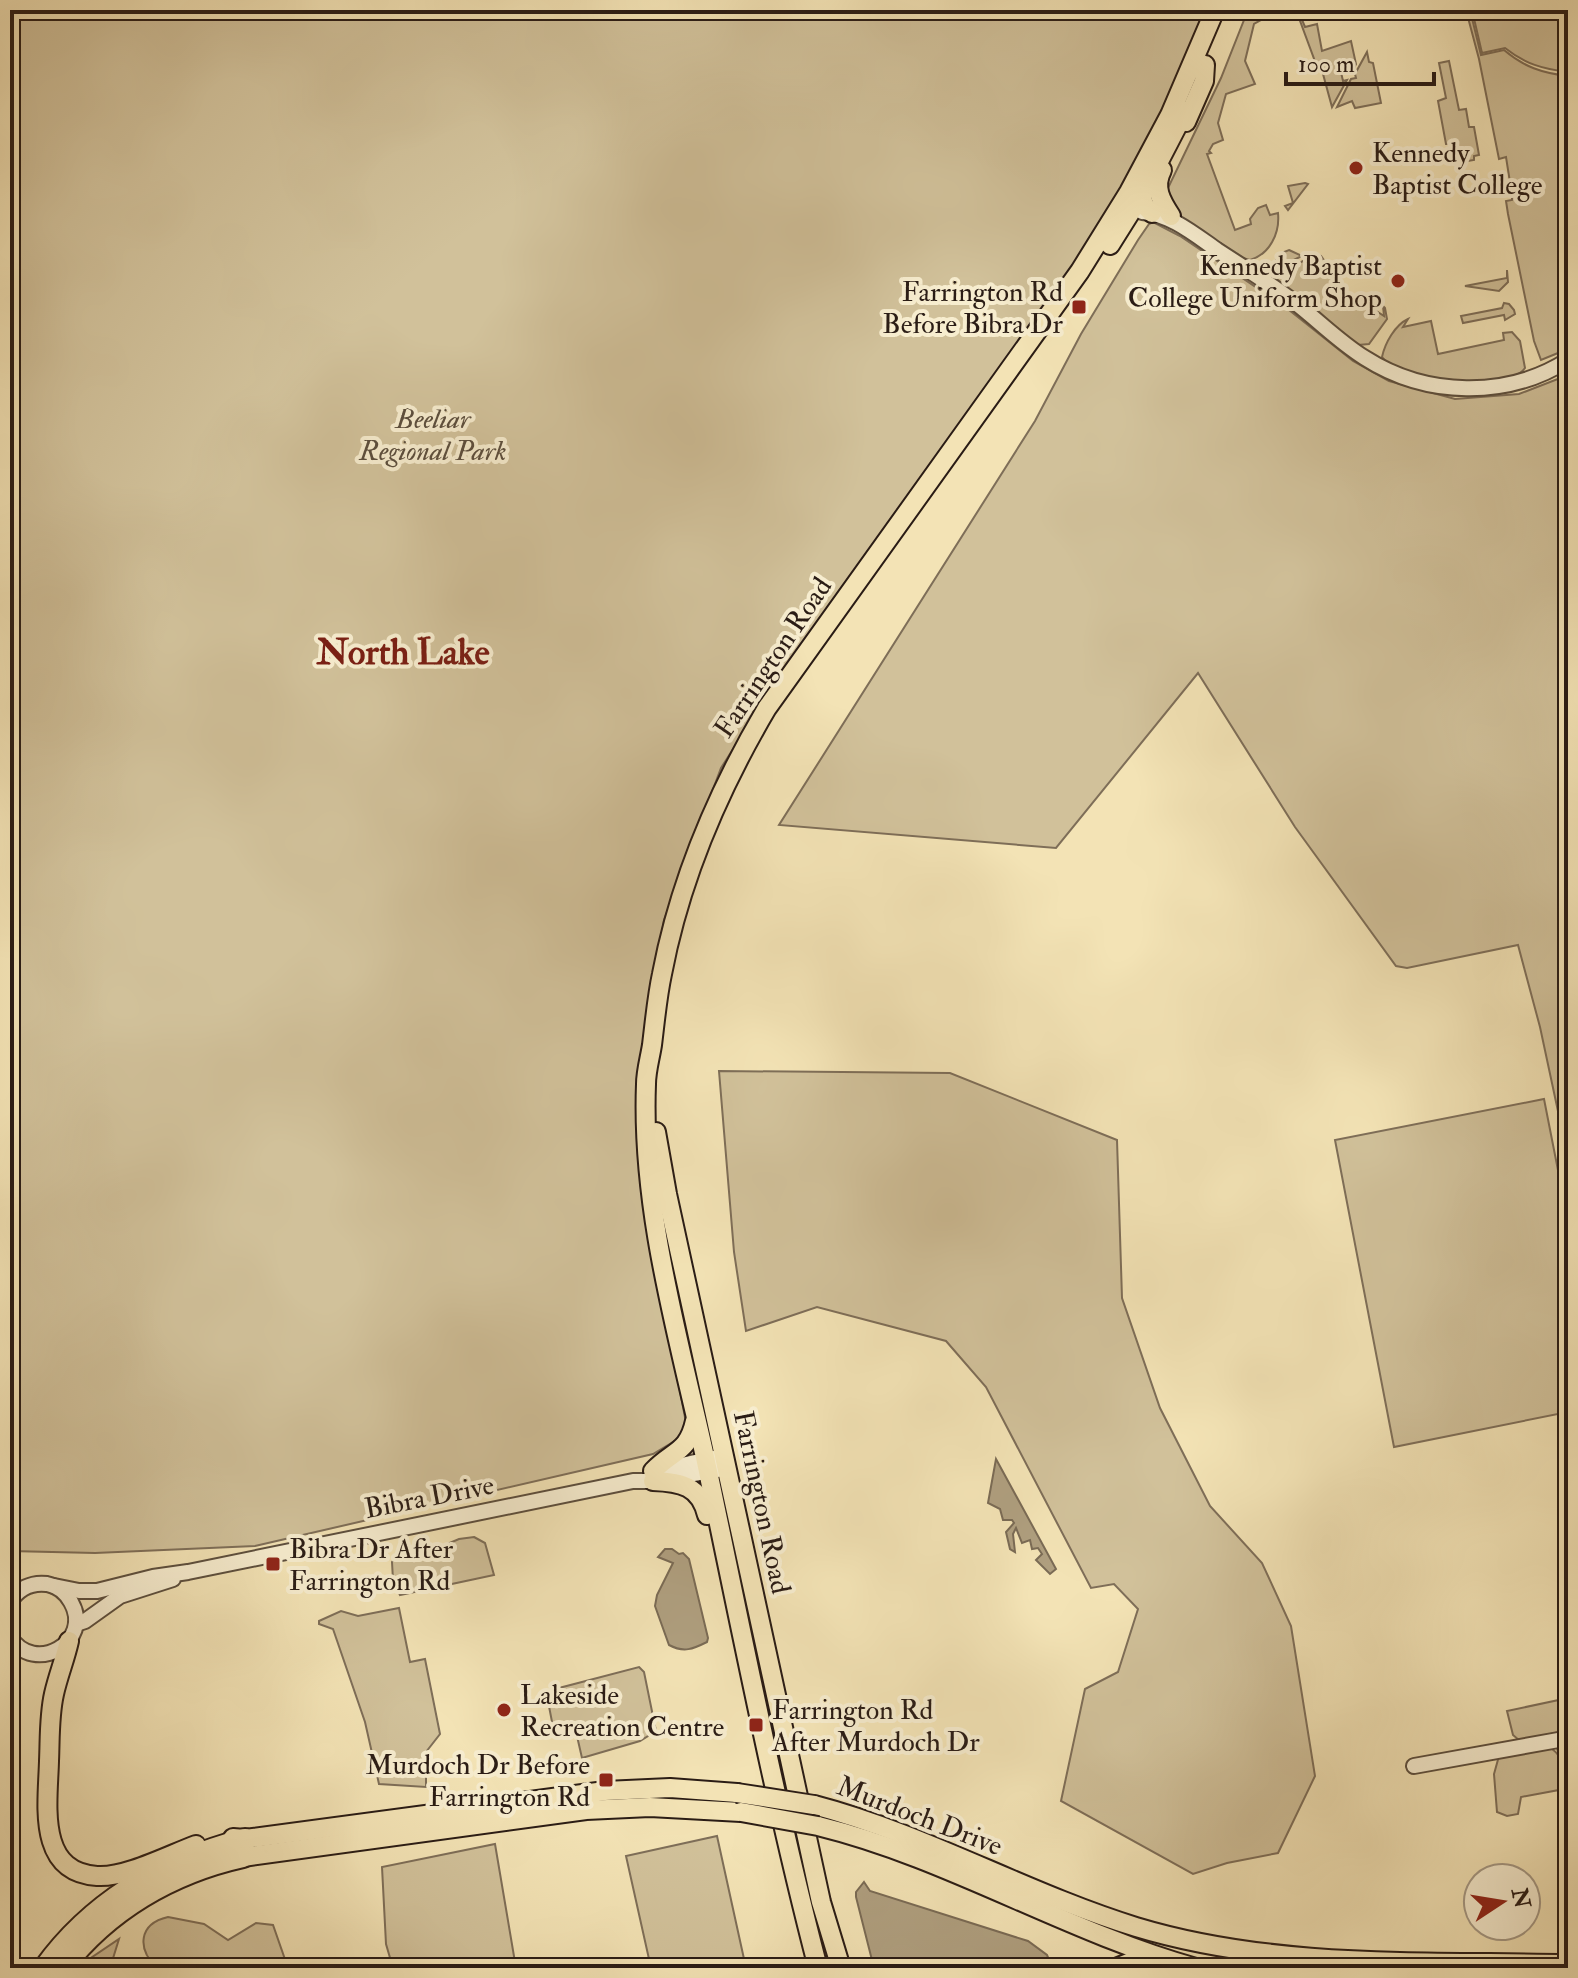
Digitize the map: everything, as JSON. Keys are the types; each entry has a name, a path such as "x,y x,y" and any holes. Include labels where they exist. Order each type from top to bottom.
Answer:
{"highway":[{"path":"44,1968 77,1929 133,1885 184,1859 244,1848"},
{"path":"63,1968 97,1930 141,1897 244,1848"}],"main road":[{"name":"Farrington Road","path":"818,1968 798,1892 657,1232 647,1164 646,1079 662,974 679,902 691,867 730,774 767,708 1029,343 1127,196 1170,115 1215,10"},
{"name":"Farrington Road","path":"1029,343 1045,330 1088,278 1127,220 1158,209 1179,124 1205,65 1221,10"},
{"path":"1158,209 1158,180 1203,83 1205,65"},
{"path":"1158,209 1142,175 1159,137"},
{"path":"1074,277 1085,271 1133,196 1158,209"},
{"name":"Farrington Road","path":"652,1046 656,1136 821,1902 841,1968"},
{"path":"696,1419 688,1444 665,1459 653,1476 690,1487 699,1495 737,1609"},
{"path":"73,1632 51,1709 47,1827 49,1838 60,1858 88,1875 110,1876 200,1844 233,1838 244,1848"},
{"path":"762,1724 767,1709 755,1653 759,1643 766,1647"},
{"name":"Murdoch Drive","path":"244,1848 605,1791 670,1788 737,1793 814,1805 886,1827 1079,1907 1139,1928 1223,1948 1327,1963 1568,1964"},
{"name":"Murdoch Drive","path":"244,1848 586,1810 650,1807 741,1812 818,1826 901,1851 1168,1960 1196,1968"},
{"path":"1116,1968 1138,1959 1168,1960"}],"street":[{"path":"1158,209 1294,302 1360,355 1403,378 1439,386 1488,388 1534,378 1568,360"},
{"name":"Bibra Drive","path":"13,1596 36,1584 97,1591 153,1577 726,1462"},
{"name":"Bibra Drive","path":"11,1639 19,1648 36,1655 55,1652 85,1621 120,1596 156,1586 188,1572"},
{"path":"54,1586 74,1606 73,1632"},
{"path":"1414,1766 1566,1738 1568,1764"}],"green space":[{"name":"Beeliar Regional Park","path":"10,10 1207,10 1167,112 1096,237 765,699 721,768 664,920 640,1063 640,1182 688,1433 653,1454 255,1546 95,1553 10,1551"},
{"path":"1248,10 1279,10 1254,24 1245,61 1255,84 1226,94 1218,123 1223,140 1213,144 1211,153 1207,154 1235,230 1251,224 1250,219 1258,208 1266,205 1270,215 1278,213 1272,242 1263,253 1250,260 1239,257 1182,219 1174,211 1167,190 1221,78"},
{"path":"1296,10 1305,27 1317,24 1322,51 1351,41 1356,64 1354,68 1353,65 1340,68 1343,81 1347,80 1332,107 1320,63 1316,64"},
{"path":"1466,10 1470,10 1481,55 1504,50 1534,68 1568,76 1568,346 1541,360 1534,341 1508,214 1506,201 1512,200 1512,195 1506,157 1499,159"},
{"path":"1472,10 1568,10 1568,72 1535,65 1505,48 1482,53"},
{"path":"1367,52 1369,62 1373,63 1381,103 1355,108 1352,101 1337,107 1351,79 1356,78 1355,74"},
{"path":"1449,61 1459,110 1466,109 1469,127 1474,127 1479,155 1474,156 1474,160 1455,163 1451,144 1446,144 1438,101 1446,98 1439,63"},
{"path":"1308,184 1288,210 1285,206 1293,203 1288,186"},
{"path":"1153,222 1180,236 1284,306 1353,361 1389,381 1455,399 1519,394 1568,375 1568,1158 1540,1027 1518,945 1407,968 1396,966 1295,827 1198,673 1056,848 779,825 1035,421 1081,334 1138,240"},
{"path":"1289,250 1302,256 1273,267 1279,254"},
{"path":"1315,255 1321,256 1330,269 1332,282 1384,316 1383,306 1385,308 1387,319 1369,344 1358,345 1273,276"},
{"path":"1507,270 1508,282 1499,291 1465,286 1507,278"},
{"path":"1504,303 1509,304 1515,314 1505,320 1504,315 1463,323 1461,316 1502,308"},
{"path":"1408,319 1403,327 1431,321 1438,354 1504,340 1503,333 1512,332 1520,341 1525,368 1514,376 1476,382 1430,378 1392,366 1382,357 1391,335"},
{"path":"719,1071 950,1073 1117,1140 1122,1298 1160,1408 1210,1506 1262,1563 1291,1626 1315,1776 1278,1853 1227,1863 1193,1874 1061,1801 1085,1689 1118,1672 1138,1609 1114,1584 1091,1588 986,1387 946,1341 817,1307 746,1331 734,1252"},
{"path":"1544,1099 1568,1221 1568,1412 1394,1447 1335,1140"},
{"path":"474,1537 485,1543 494,1575 400,1595 393,1580 392,1562 395,1558 426,1553 459,1539"},
{"path":"399,1608 410,1662 425,1659 440,1734 426,1752 426,1787 379,1784 365,1722 333,1629 319,1624 319,1621 341,1611 358,1616"},
{"path":"639,1667 644,1672 656,1731 640,1741 582,1758 574,1723 553,1727 547,1696 559,1688"},
{"path":"1568,1698 1568,1730 1520,1741 1513,1735 1507,1711"},
{"path":"10,1707 19,1713 20,1720 16,1828 10,1830"},
{"path":"1551,1748 1565,1767 1564,1789 1521,1797 1518,1814 1507,1816 1497,1812 1494,1774 1499,1756"},
{"path":"717,1836 746,1968 651,1968 626,1856"},
{"path":"495,1844 516,1968 393,1968 386,1944 382,1867"},
{"path":"168,1917 204,1924 228,1940 256,1923 273,1925 288,1968 157,1968 146,1953 144,1938 151,1925"},
{"path":"119,1939 110,1968 76,1968"}],"shaded area":[{"path":"996,1459 1056,1569 1050,1574 1036,1560 1042,1554 1038,1548 1032,1549 1030,1540 1022,1543 1016,1528 1013,1534 1015,1552 1010,1549 1006,1532 1014,1523 1003,1520 1000,1509 988,1503"},
{"path":"665,1549 683,1553 689,1559 708,1638 707,1642 693,1648 679,1649 669,1645 655,1606 657,1595 673,1563 658,1557"},
{"path":"864,1882 870,1891 1028,1941 1047,1955 1052,1967 874,1968 856,1897"}],"place":[{"name":"Kennedy Baptist College","path":"1356,168"},
{"name":"Kennedy Baptist College Uniform Shop","path":"1398,281"},
{"name":"Farrington Rd Before Bibra Dr","path":"1079,307"},
{"name":"Bibra Dr After Farrington Rd","path":"273,1564"},
{"name":"Lakeside Recreation Centre","path":"504,1710"},
{"name":"Farrington Rd After Murdoch Dr","path":"756,1725"},
{"name":"Murdoch Dr Before Farrington Rd","path":"606,1780"}],"district":[{"name":"North Lake","path":"403,651"}]}
